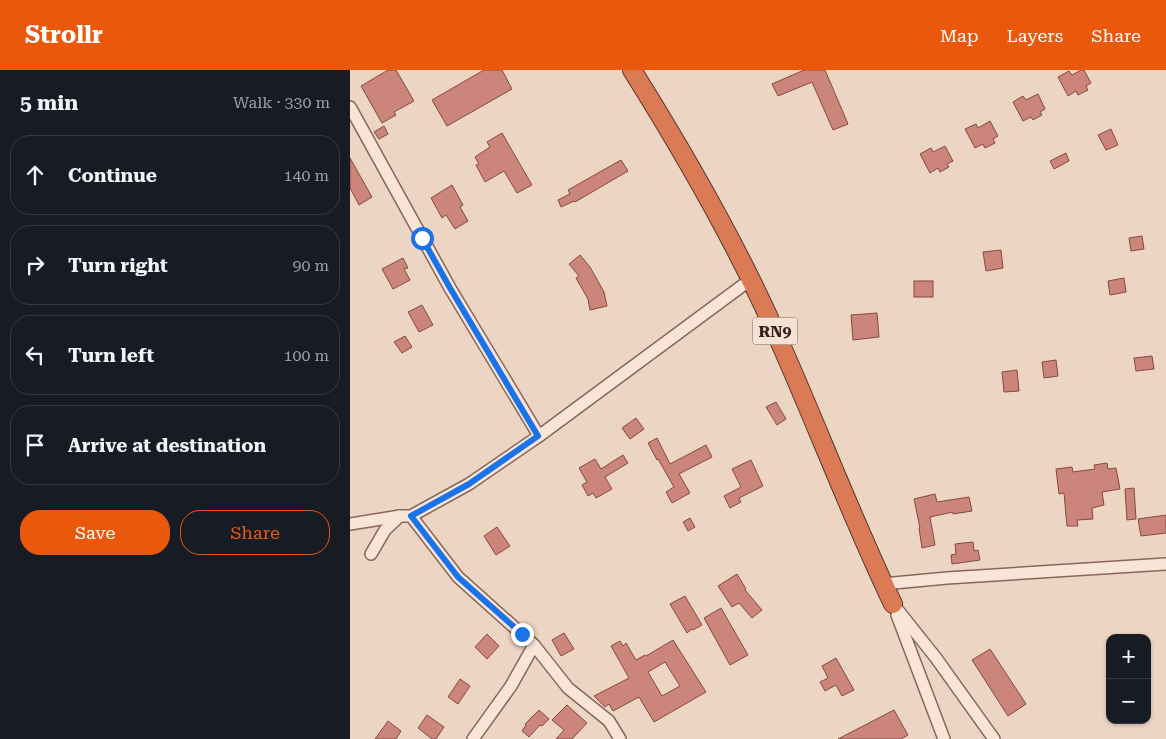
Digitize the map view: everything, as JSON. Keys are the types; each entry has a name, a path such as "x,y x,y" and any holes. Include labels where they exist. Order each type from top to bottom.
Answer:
{"highway":[{"name":"RN9","path":"632,70 714,208 750,280 773,328 893,604"}],"street":[{"path":"350,107 450,288 538,436"},
{"path":"371,554 385,530 405,516 469,484 538,436 750,280"},
{"path":"350,524 405,516"},
{"path":"405,516 458,577 534,645 568,688 609,721 620,739"},
{"path":"883,584 1166,564"},
{"path":"893,604 941,737"},
{"path":"893,604 936,658 994,739"},
{"path":"473,739 511,686 534,645"}],"building":[{"path":"388,70 396,70 414,101 394,112 396,115 382,123 361,86"},
{"path":"484,70 502,70 512,89 447,126 432,100"},
{"path":"804,70 825,70 848,124 833,130 812,82 778,96 772,84"},
{"path":"1084,70 1091,83 1086,86 1088,90 1078,95 1076,91 1068,96 1058,77 1069,71 1072,75"},
{"path":"1038,94 1045,109 1040,112 1042,115 1033,120 1031,117 1023,121 1013,102 1023,96 1026,100"},
{"path":"990,121 998,136 993,139 995,143 985,148 983,144 975,148 965,129 976,124 978,128"},
{"path":"384,126 388,134 379,139 374,132"},
{"path":"1111,129 1118,145 1106,150 1098,135"},
{"path":"502,133 532,185 517,193 504,171 485,182 476,165 479,164 475,157 490,147 487,142"},
{"path":"945,146 953,161 947,164 949,167 940,172 938,168 930,173 920,154 931,148 933,152"},
{"path":"1066,153 1069,161 1054,169 1050,161"},
{"path":"350,158 372,197 359,205 350,188"},
{"path":"621,160 628,171 575,202 561,207 558,200 570,194 568,190"},
{"path":"452,185 463,205 460,207 468,221 455,229 446,215 442,218 431,198"},
{"path":"1142,236 1144,249 1131,251 1129,238"},
{"path":"1001,250 1003,268 986,271 983,252"},
{"path":"580,255 590,267 604,292 607,306 590,310 588,299 576,278 579,276 569,264"},
{"path":"403,258 408,268 404,269 410,280 393,289 382,269"},
{"path":"1124,278 1126,292 1110,295 1108,281"},
{"path":"914,281 933,281 933,297 914,297"},
{"path":"422,305 433,325 419,332 408,312"},
{"path":"877,313 879,337 853,340 851,315"},
{"path":"405,336 412,347 402,353 394,342"},
{"path":"1152,356 1154,369 1136,371 1134,358"},
{"path":"1056,360 1058,376 1044,378 1042,362"},
{"path":"1017,370 1019,391 1004,392 1002,372"},
{"path":"776,402 786,419 777,425 766,407"},
{"path":"636,418 644,429 630,439 622,428"},
{"path":"657,438 670,464 706,445 712,457 679,474 690,493 672,503 666,492 674,487 648,443"},
{"path":"623,455 628,463 605,477 612,489 596,498 593,493 588,496 582,485 587,482 579,468 595,459 601,469"},
{"path":"751,460 763,486 739,498 741,502 730,508 724,496 741,487 732,469"},
{"path":"1107,463 1108,469 1116,468 1120,489 1102,492 1104,505 1092,508 1093,519 1077,520 1078,526 1067,526 1064,493 1059,494 1056,469 1072,467 1073,472 1095,469 1094,465"},
{"path":"1134,488 1136,519 1127,520 1125,489"},
{"path":"935,494 937,502 969,497 972,511 953,514 953,512 930,517 935,545 922,548 914,499"},
{"path":"1166,515 1166,533 1141,536 1138,519"},
{"path":"690,518 695,527 688,531 683,522"},
{"path":"497,527 510,546 496,555 484,536"},
{"path":"973,542 974,551 978,550 980,560 952,564 951,555 956,554 955,544"},
{"path":"737,574 745,590 762,610 752,618 739,603 732,607 718,586"},
{"path":"685,596 702,625 687,633 670,604"},
{"path":"721,608 748,655 730,665 704,618"},
{"path":"564,633 574,649 561,656 552,640"},
{"path":"487,634 499,646 487,659 475,647"},
{"path":"673,640 706,692 654,722 639,697 613,711 609,704 605,707 594,696 629,678 611,646 620,641 623,646 626,643 636,660","holes":["665,662 680,686 662,696 648,672"]},
{"path":"990,649 1026,704 1008,716 972,660"},
{"path":"836,658 854,690 842,696 836,685 825,691 820,682 828,678 822,666"},
{"path":"460,679 470,686 458,704 448,697"},
{"path":"567,705 587,723 572,739 556,739 564,730 552,720"},
{"path":"539,710 549,719 542,726 540,725 529,737 522,731 525,724"},
{"path":"894,710 908,735 901,739 838,739"},
{"path":"427,715 444,727 436,739 432,739 418,728"},
{"path":"388,721 401,731 396,739 375,739"}],"route":[{"path":"422,238 538,436 469,484 411,516 458,577 522,634"}]}
